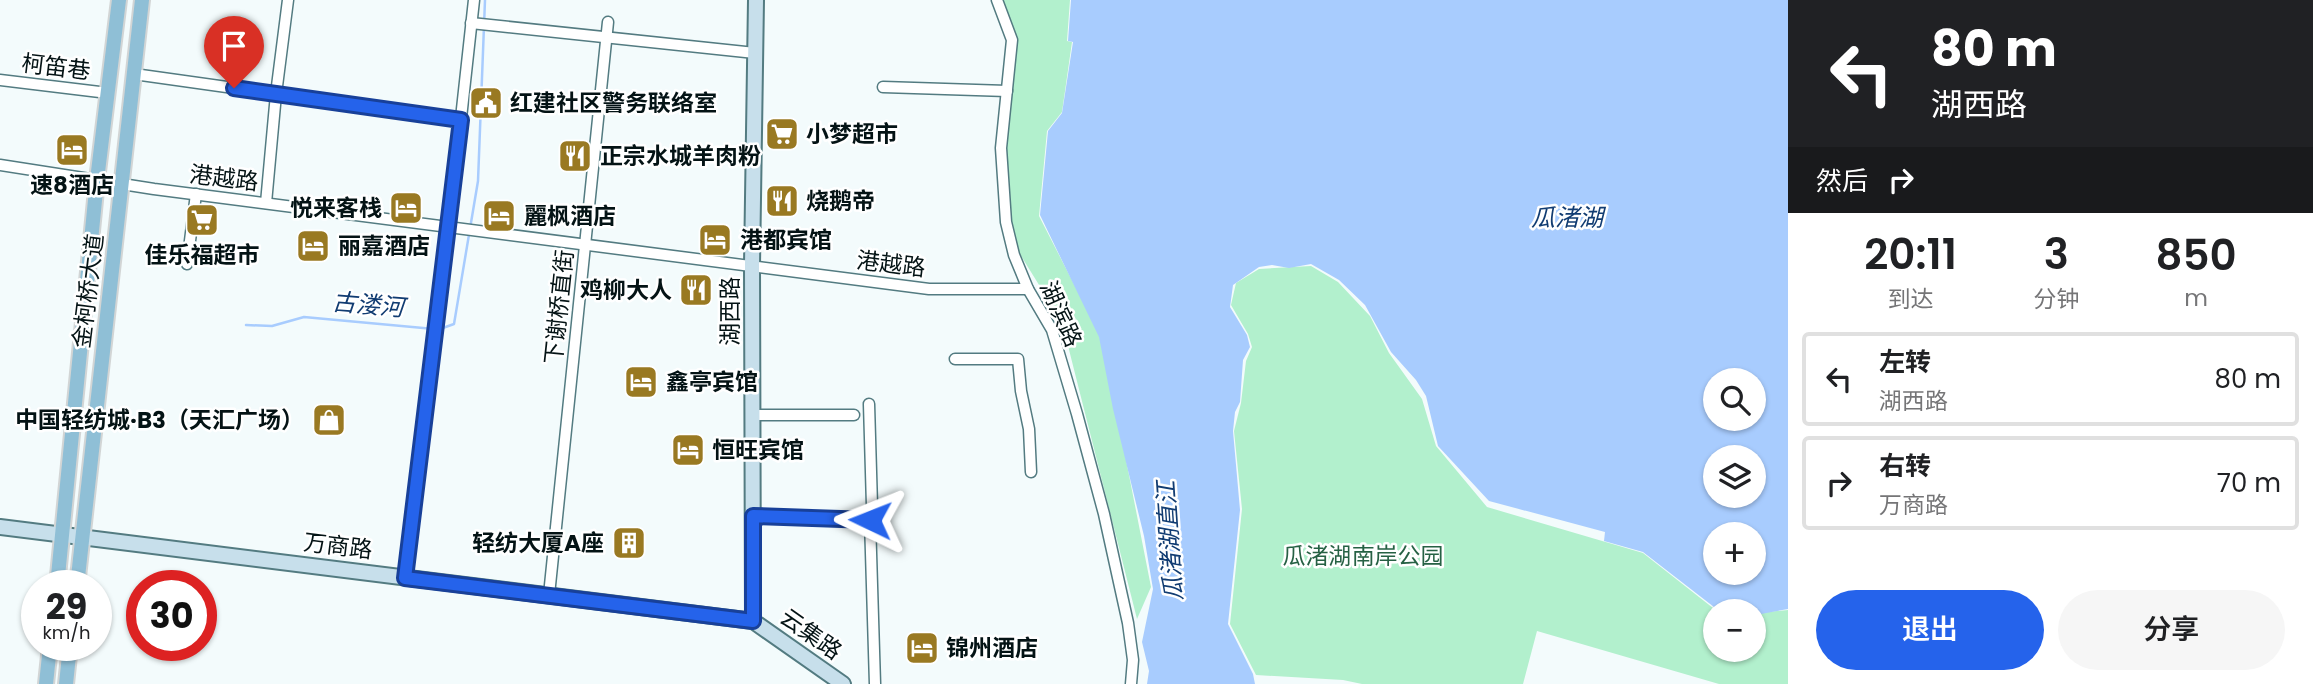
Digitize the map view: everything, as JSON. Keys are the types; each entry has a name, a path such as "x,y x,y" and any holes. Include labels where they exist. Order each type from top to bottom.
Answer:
{"main road":[{"name":"金柯桥大道","path":"59,570 97,180 119,0"},
{"name":"金柯桥大道","path":"79,570 142,0"},
{"path":"46,684 48,661"},
{"path":"66,684 68,661"}],"street":[{"path":"267,203 276,94 288,0"},
{"path":"405,578 461,120 479,24 474,0"},
{"name":"湖西路","path":"753,621 752,265 756,0"},
{"name":"湖滨路","path":"997,0 1012,40 1001,148 1006,222 1014,255 1028,289 1052,330 1104,514 1128,622 1133,660 1131,684"},
{"name":"下谢桥直街","path":"549,595 608,22"},
{"path":"479,24 755,53"},
{"path":"135,74 461,120"},
{"name":"柯笛巷","path":"0,80 108,93"},
{"path":"883,87 1007,91"},
{"name":"港越路","path":"0,165 196,194 929,289 1028,289"},
{"path":"187,264 196,194"},
{"path":"955,359 1018,359 1029,429 1031,472"},
{"path":"869,404 875,684"},
{"path":"752,415 854,415"},
{"path":"753,516 870,520"},
{"name":"万商路","path":"0,527 753,621"},
{"name":"云集路","path":"753,621 843,684"}],"green space":[{"path":"1001,0 1070,0 1067,41 1072,42 1062,112 1047,131 1039,216 1096,327 1105,353 1151,587 1137,619 1062,322 1018,251 1008,208 1006,148 1017,39"},
{"name":"瓜渚湖南岸公园","path":"1311,266 1338,282 1370,316 1389,353 1422,399 1436,446 1487,507 1643,553 1703,600 1703,662 1766,662 1766,612 1788,610 1788,684 1719,684 1537,631 1523,684 1362,684 1343,680 1256,675 1230,624 1242,509 1234,431 1241,403 1246,361 1252,347 1248,334 1231,305 1236,283 1259,269"}],"water":[{"name":"瓜渚湖","path":"1071,0 1788,0 1788,609 1766,613 1766,599 1704,599 1643,552 1604,541 1605,532 1489,501 1438,446 1426,396 1416,380 1391,352 1365,305 1339,280 1311,264 1289,268 1272,265 1259,267 1233,285 1230,307 1247,335 1250,347 1243,360 1240,402 1235,412 1233,431 1240,510 1228,624 1253,674 1255,684 1147,684 1149,671 1142,642 1153,589 1144,536 1113,409 1099,337 1040,215 1048,131 1062,113 1073,42 1068,41"}],"waterway":[{"name":"古溇河","path":"440,329 454,324 478,181 485,0"},
{"name":"古溇河","path":"246,325 272,326 304,317 434,329"}],"place":[{"name":"红建社区警务联络室","path":"486,103"},
{"name":"小梦超市","path":"782,134"},
{"name":"速8酒店","path":"72,150"},
{"name":"正宗水城羊肉粉","path":"575,156"},
{"name":"烧鹅帝","path":"782,201"},
{"name":"悦来客栈","path":"406,208"},
{"name":"麗枫酒店","path":"499,216"},
{"name":"佳乐福超市","path":"202,220"},
{"name":"港都宾馆","path":"715,240"},
{"name":"丽嘉酒店","path":"313,246"},
{"name":"鸡柳大人","path":"696,290"},
{"name":"鑫亭宾馆","path":"641,382"},
{"name":"中国轻纺城·B3（天汇广场）","path":"329,420"},
{"name":"恒旺宾馆","path":"688,450"},
{"name":"轻纺大厦A座","path":"629,543"},
{"name":"锦州酒店","path":"922,648"}],"route":[{"path":"234,88 461,120 405,578 753,621 753,516 870,520"}],"water label":[{"name":"瓜渚湖直江","path":"1170,541"}]}
